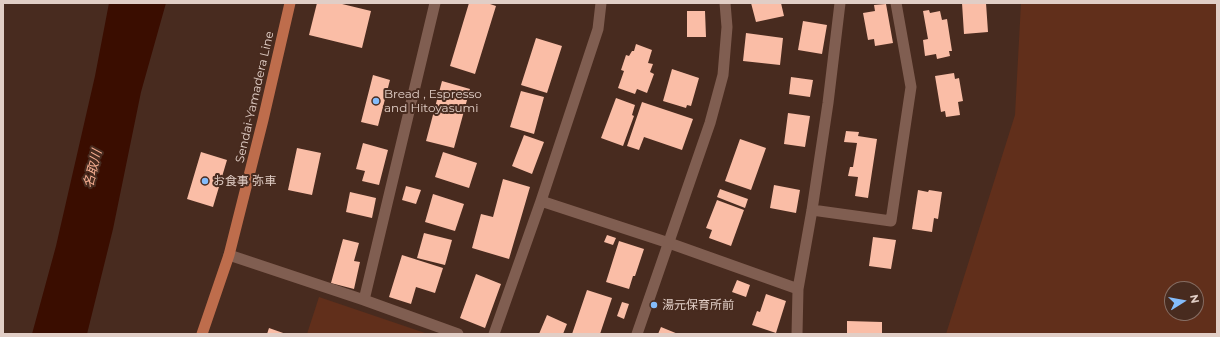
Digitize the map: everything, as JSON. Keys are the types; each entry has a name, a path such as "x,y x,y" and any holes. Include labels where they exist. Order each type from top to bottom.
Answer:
{"main road":[{"name":"Sendai-Yamadera Line","path":"202,334 228,255 263,120 290,3"}],"street":[{"path":"364,300 435,3"},
{"path":"494,334 541,201 598,29 600,3"},
{"path":"637,334 710,123 723,75 727,27 725,3"},
{"path":"797,334 798,289 812,210 829,96 840,3"},
{"path":"812,210 891,222 911,87 896,3"},
{"path":"541,201 669,243 798,289"},
{"path":"228,255 364,300 458,334"}],"shaded area":[{"path":"1021,3 1217,3 1217,334 946,334 1015,115"},
{"path":"319,297 428,334 307,334"}],"water":[{"name":"名取川","path":"109,3 166,3 141,92 113,229 87,334 32,334 56,246 95,76"}],"building":[{"path":"317,3 338,3 371,11 362,48 309,35"},
{"path":"469,3 487,3 496,6 475,74 450,66"},
{"path":"751,3 781,3 784,16 756,22"},
{"path":"962,3 986,3 988,32 964,34"},
{"path":"886,4 893,43 875,46 874,39 868,40 863,13 875,11 874,5"},
{"path":"929,10 930,13 940,11 942,20 947,19 952,51 949,51 950,56 937,59 936,54 925,56 923,40 928,39 923,11"},
{"path":"687,11 705,11 706,37 687,37"},
{"path":"803,21 827,25 822,54 798,50"},
{"path":"746,33 783,38 780,65 743,61"},
{"path":"536,38 562,46 547,93 521,85"},
{"path":"636,44 652,50 648,63 653,64 650,72 654,74 647,93 637,89 635,94 618,88 624,71 621,70 626,55 629,56 632,51 634,51"},
{"path":"672,69 699,78 691,106 687,105 686,108 663,101"},
{"path":"954,73 955,79 959,78 963,101 958,102 960,115 946,117 945,111 941,112 935,76"},
{"name":"Bread , Espresso and Hitoyasumi","path":"373,75 390,80 378,126 361,122"},
{"path":"791,77 813,80 810,97 789,94"},
{"path":"442,81 470,89 454,148 426,141"},
{"path":"521,91 544,97 534,134 510,127"},
{"path":"616,98 635,105 632,115 634,116 623,146 601,138"},
{"path":"642,102 693,119 682,150 644,137 639,150 627,146"},
{"path":"788,113 810,116 805,147 784,144"},
{"path":"846,131 859,132 858,136 877,139 868,198 855,196 858,177 848,176 850,167 853,167 857,143 844,142"},
{"path":"524,135 544,142 532,174 512,166"},
{"path":"740,139 766,148 751,190 725,181"},
{"path":"363,143 388,150 379,185 362,181 365,171 356,169"},
{"path":"297,148 321,153 312,195 288,190"},
{"path":"201,152 227,160 213,207 187,199"},
{"path":"443,152 477,163 469,188 435,177"},
{"path":"503,179 530,187 509,259 472,248 481,214 493,217"},
{"path":"774,185 800,190 796,213 770,208"},
{"path":"406,186 421,190 416,204 402,200"},
{"path":"720,189 748,199 745,208 717,197"},
{"path":"918,190 942,192 938,219 934,218 932,232 912,229"},
{"path":"350,192 376,198 372,218 346,212"},
{"path":"433,194 464,204 455,231 425,222"},
{"path":"717,200 744,210 731,246 709,238 712,230 706,228"},
{"path":"424,233 452,240 445,265 417,258"},
{"path":"607,235 616,238 613,245 604,242"},
{"path":"873,237 896,240 891,269 869,266"},
{"path":"343,239 359,243 354,261 360,262 354,289 331,283"},
{"path":"619,241 644,249 629,289 606,282"},
{"path":"402,255 443,268 435,293 416,287 411,304 389,297"},
{"path":"476,274 501,284 485,328 460,318"},
{"path":"737,280 750,285 746,297 732,292"},
{"path":"587,290 612,298 600,334 572,334"},
{"path":"766,294 786,301 776,333 752,325 757,311 760,312"},
{"path":"622,302 629,304 624,319 617,316"},
{"path":"547,315 567,324 563,334 539,334"},
{"path":"847,321 882,322 882,334 847,334"},
{"path":"661,327 678,334 658,334"},
{"path":"269,328 286,334 267,334"}],"place":[{"name":"Bread , Espresso and Hitoyasumi","path":"376,101"},
{"name":"お食事 弥車","path":"205,181"},
{"name":"湯元保育所前","path":"654,305"}]}
